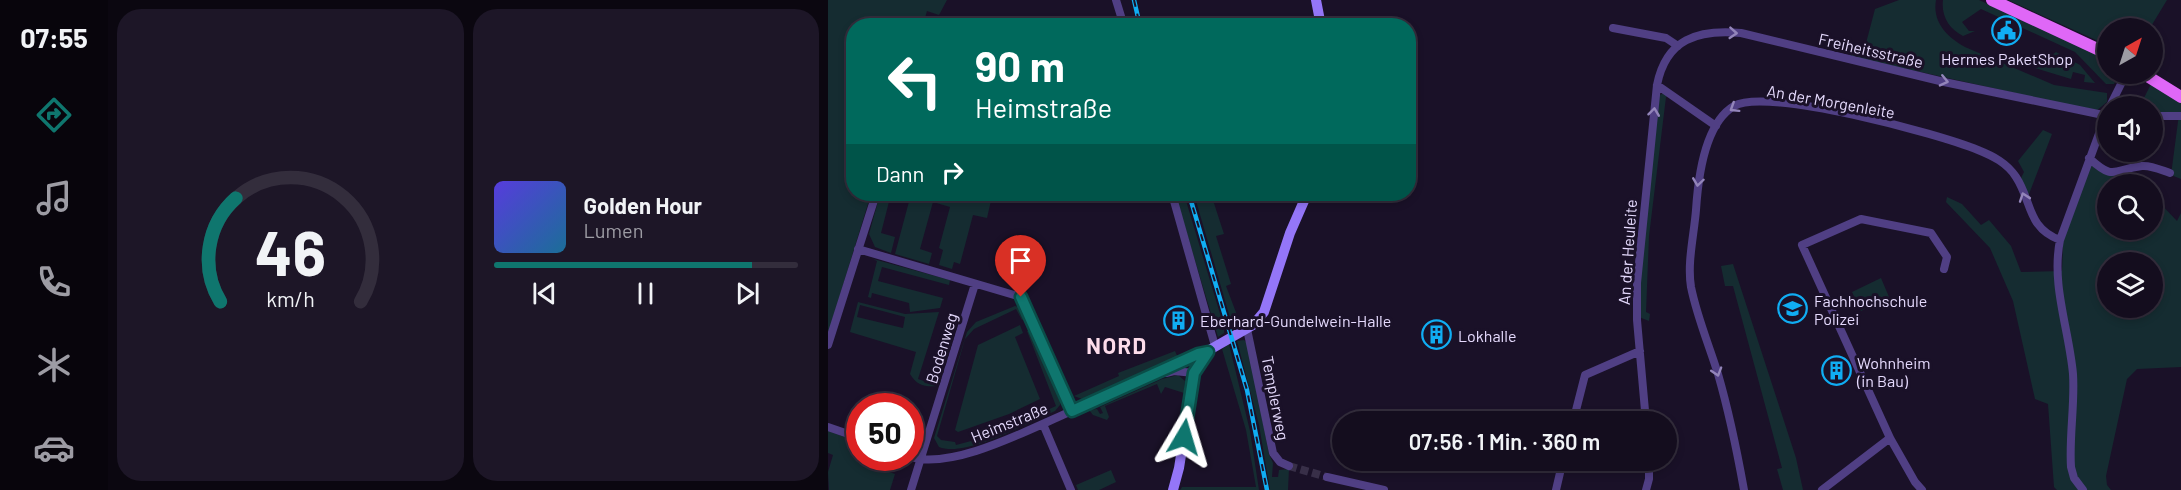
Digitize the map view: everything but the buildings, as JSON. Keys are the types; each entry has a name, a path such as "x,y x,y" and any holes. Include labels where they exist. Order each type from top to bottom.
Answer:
{"main road":[{"path":"1316,0 1319,18"},
{"path":"1992,0 2097,49"},
{"path":"2160,84 2181,97"},
{"path":"1173,490 1179,468 1194,373 1211,349 1247,329 1267,308 1290,233 1304,201"}],"street":[{"path":"1116,0 1122,18"},
{"path":"1613,28 1666,38 1678,46 1665,58 1657,85 1716,126"},
{"name":"Freiheitsstraße","path":"1678,46 1690,39 1709,34 1742,33 1944,82 2097,113"},
{"name":"An der Heuleite","path":"1645,411 1637,283 1657,85"},
{"name":"An der Morgenleite","path":"1744,490 1724,396 1698,315 1690,280 1699,175 1716,126 1733,107 1749,102 1769,102 1846,114 1960,143 1987,154 2007,166 2019,182 2027,206 2036,222 2049,235 2060,240"},
{"path":"2163,116 2180,116"},
{"name":"Freiheitsstraße","path":"2083,490 2074,478 2071,467 2073,375 2059,287 2058,262 2060,240 2097,139"},
{"path":"2089,158 2103,170 2114,174 2142,166 2170,173"},
{"path":"828,345 874,201"},
{"path":"1174,201 1211,349"},
{"path":"1922,490 1890,438 1802,245 1861,219 1931,233 1947,257 1944,269"},
{"path":"858,249 957,276 975,284 1021,297 1072,411"},
{"name":"Bodenweg","path":"924,450 975,284"},
{"name":"Templerweg","path":"1247,329 1274,453 1280,462 1289,466"},
{"name":"Heimstraße","path":"924,460 977,451 1211,349"},
{"path":"1576,411 1585,375 1640,351"},
{"name":"Heimstraße","path":"1147,378 1174,371 1194,373"},
{"path":"1043,424 1071,490"},
{"path":"828,427 846,433"},
{"path":"1822,490 1890,438"},
{"name":"Bodenweg","path":"911,490 917,471"},
{"path":"1556,490 1560,471"},
{"path":"1646,490 1649,471"},
{"path":"1327,477 1384,490"}],"green space":[{"path":"828,0 947,0 939,15 927,11 925,18 846,18 846,201 869,201 828,334"},
{"path":"1899,0 1936,0 1936,15 1942,28 1952,39 1965,47 2054,85 2107,93 2107,96 2097,96 2096,111 1849,56 1851,44 1865,47 1875,9"},
{"path":"1943,0 1979,0 2097,54 2097,75 2075,52 1981,9 1962,22 1969,31 1975,31 1963,36 1954,30 1943,11"},
{"path":"2008,0 2167,0 2156,18 2097,18 2097,40"},
{"path":"2056,52 2080,65 2095,83 2084,82 2085,75 2073,72 2071,79 2035,68"},
{"path":"2151,84 2181,103 2181,179 2171,175 2179,114 2163,115 2163,96 2145,96"},
{"path":"1663,93 1669,95 1666,97 1649,236 1646,312 1650,314 1649,321 1639,317 1640,261 1659,96"},
{"path":"2043,130 2052,134 2029,194 2026,195 2021,178 2024,172 2018,161"},
{"path":"2092,165 2107,174 2097,174 2097,240 2163,240 2163,206 2177,221 2181,213 2181,367 2137,369 2127,379 2106,476 2107,485 2111,490 2057,490 2054,487 2048,404 2035,399 2013,301 1990,248 1946,202 1947,197 1962,204 1981,225 1989,220 2011,246 2021,272 2062,271 2063,242 2088,167"},
{"path":"878,201 889,201 881,233 895,237 891,253 875,247 869,234"},
{"path":"909,201 991,201 987,218 973,215 960,264 954,262 952,269 939,265 943,250 939,248 950,207 933,202 920,249 932,253 929,264 895,254"},
{"path":"1177,201 1186,201 1224,327 1224,333 1218,337"},
{"path":"1196,201 1213,201 1224,234 1216,236 1231,284 1226,286 1240,323 1233,328"},
{"path":"873,259 950,280 949,285 882,267 878,281 943,298 940,308 910,312 909,303 872,293 871,298 868,297 877,261"},
{"path":"1733,264 1796,458 1803,490 1783,490 1777,469 1782,468 1733,286 1725,286 1721,266"},
{"path":"1881,278 1889,297 1861,311 1852,292"},
{"path":"858,302 905,314 939,312 918,379 938,386 922,385 910,374 916,352 850,332","holes":["860,305 905,317 903,328 857,317"]},
{"path":"1015,306 1022,308 1027,317 1022,320 1016,309 974,329 965,339 937,436 941,440 955,442 956,445 990,436 1056,406 1027,331 1031,330 1061,398 1060,405 1055,411 981,443 965,448 939,447 934,438 967,332 976,322"},
{"path":"949,317 958,319 938,383 929,381"},
{"path":"1020,325 1023,333 1015,337 1040,399 1009,414 958,432 955,430 978,345"},
{"path":"1244,340 1248,344 1269,454 1273,463 1272,477 1278,477 1279,470 1289,469 1288,490 1270,490 1259,425 1237,341"},
{"path":"1229,344 1250,431 1259,490 1180,490 1182,487 1256,487 1246,430 1222,349"},
{"path":"1175,351 1178,358 1082,399 1074,396 1119,376 1118,373"},
{"path":"1178,375 1185,381 1184,393 1165,387 1161,394 1157,384 1105,406 1109,417 1107,420 1093,415 1089,410 1097,409 1100,414 1103,413 1100,407 1162,379"},
{"path":"828,431 846,437 846,471 886,471 895,474 890,490 829,490 828,472 833,455 828,453"},
{"path":"1111,470 1116,482 1099,490 1078,490 1076,485"}],"tunnel":[{"path":"1289,466 1327,477"}],"railway":[{"path":"1134,0 1138,18"},
{"path":"1191,201 1247,390 1267,490"}],"place":[{"name":"Hermes PaketShop","path":"2007,30"},
{"name":"Fachhochschule Polizei","path":"1793,309"},
{"name":"Eberhard-Gundelwein-Halle","path":"1179,320"},
{"name":"Lokhalle","path":"1437,335"},
{"name":"Wohnheim (in Bau)","path":"1836,371"}],"district":[{"name":"NORD","path":"1117,345"}],"route":[{"path":"1021,297 1027,306 1072,411 1198,354 1208,352 1194,373 1184,437"}]}
